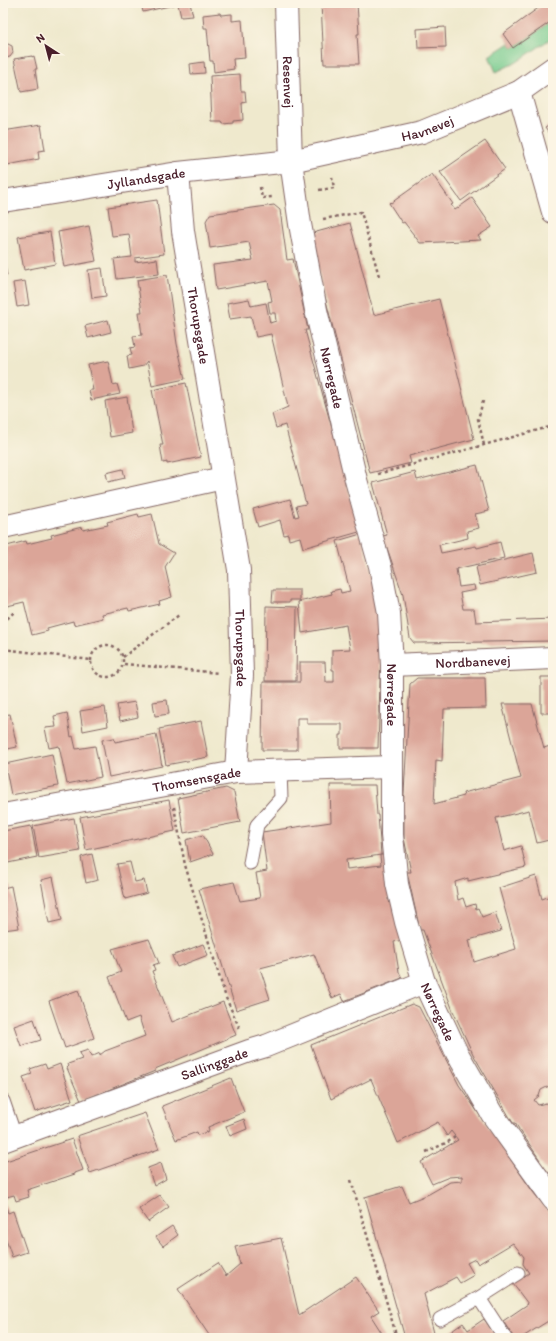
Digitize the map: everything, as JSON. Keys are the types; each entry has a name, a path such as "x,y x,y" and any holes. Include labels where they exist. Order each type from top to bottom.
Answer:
{"street":[{"name":"Resenvej","path":"286,3 291,161"},
{"name":"Havnevej","path":"291,161 422,132 519,92 553,68"},
{"path":"519,92 553,212"},
{"name":"Jyllandsgade","path":"3,201 178,173 291,161"},
{"name":"Nørregade","path":"291,161 300,224 316,310 356,480 380,566 389,613 392,664 392,835 397,884 406,922 424,982 457,1053 492,1114 553,1199"},
{"name":"Thorupsgade","path":"178,173 183,231 239,570 242,675 236,772"},
{"path":"3,527 223,478"},
{"name":"Nordbanevej","path":"392,664 553,658"},
{"name":"Thomsensgade","path":"3,815 236,772 392,767"},
{"name":"Sallinggade","path":"9,1138 266,1046 424,982"}],"lane":[{"path":"250,864 257,825 281,798 280,771"},
{"path":"3,1101 9,1138"},
{"path":"440,1319 479,1298 518,1272"},
{"path":"479,1298 505,1338"}],"path":[{"path":"300,224 361,212 379,276"},
{"path":"483,402 478,419 484,444"},
{"path":"356,480 553,426"},
{"path":"3,623 14,612"},
{"path":"123,657 179,615"},
{"path":"109,645 115,647 120,651 123,657 124,664 122,670 118,675 112,678 99,676 94,672 91,666 92,654 97,648 103,646 109,645"},
{"path":"3,649 91,660"},
{"path":"124,664 242,675"},
{"path":"169,785 187,872 226,998 250,1051"},
{"path":"426,1152 448,1142 455,1137"},
{"path":"351,1180 397,1338"}],"green space":[{"path":"553,20 553,37 517,62 496,72 489,56 509,43 513,48"}],"building":[{"path":"141,3 190,3 193,16 181,17 178,4 143,12"},
{"path":"321,3 357,3 359,64 324,64"},
{"path":"545,3 553,3 553,20 513,48 503,34"},
{"path":"220,13 221,15 232,14 232,21 242,20 245,58 233,59 234,69 214,72 213,61 210,61 207,28 204,28 203,15"},
{"path":"445,27 446,47 418,48 417,29"},
{"path":"3,44 12,46 13,53 10,57 3,57"},
{"path":"34,56 37,69 35,69 38,89 21,92 14,59"},
{"path":"204,62 205,73 191,74 190,64"},
{"path":"240,74 241,91 245,91 246,102 242,103 243,120 223,124 222,122 212,122 210,76"},
{"path":"553,123 553,139 545,128"},
{"path":"41,125 45,150 38,151 39,159 7,165 3,131"},
{"path":"485,141 505,169 461,201 440,172"},
{"path":"432,174 453,204 451,205 455,210 472,198 492,227 478,236 481,240 420,243 404,222 402,223 389,203"},
{"path":"157,200 164,254 135,258 135,262 157,259 159,274 117,279 114,259 132,257 129,234 112,236 108,207"},
{"path":"274,205 280,210 287,260 293,259 308,330 305,330 359,532 303,548 300,537 289,540 288,534 284,535 280,520 258,527 253,509 290,499 295,517 299,516 296,506 306,504 285,425 276,428 272,414 288,407 271,334 256,337 251,316 230,319 227,303 249,299 251,306 266,303 270,323 276,321 275,313 270,313 268,302 272,301 268,281 216,290 213,265 253,260 249,242 210,248 206,221 210,214"},
{"path":"350,223 374,315 439,299 474,439 409,456 411,463 370,473 309,234"},
{"path":"89,226 96,261 64,267 58,232"},
{"path":"50,232 55,264 24,270 18,237"},
{"path":"3,257 7,275 3,275"},
{"path":"102,268 106,296 92,298 88,270"},
{"path":"167,275 177,344 185,379 152,386 147,361 143,366 129,369 127,356 132,355 130,348 135,347 133,336 142,335 139,312 142,312 137,280"},
{"path":"25,281 29,305 17,307 13,283"},
{"path":"108,320 111,332 88,338 85,326"},
{"path":"108,361 113,385 117,384 120,394 91,400 89,390 93,390 88,365"},
{"path":"186,383 201,457 167,464 167,462 163,463 160,445 163,445 152,390"},
{"path":"127,397 132,433 110,437 105,401"},
{"path":"477,465 489,511 475,514 479,528 467,531 468,538 439,545 441,553 476,546 477,548 500,542 504,558 456,569 459,587 474,585 475,590 460,593 463,609 474,609 476,622 553,619 553,641 414,643 410,638 403,595 383,536 387,535 373,483 415,472 417,480"},
{"path":"123,469 125,478 108,482 106,473"},
{"path":"138,514 139,517 152,514 159,544 174,553 165,567 172,597 159,601 160,604 129,611 128,608 102,614 103,618 74,625 73,621 47,628 48,631 32,635 24,602 3,607 3,547 26,541 27,544 52,538 51,535 82,527 83,530 108,525 107,522"},
{"path":"361,534 375,585 383,649 381,649 378,748 340,748 342,724 307,724 307,718 297,718 297,750 262,750 263,682 300,682 300,662 325,662 326,682 334,682 334,670 332,670 332,650 350,649 346,625 302,633 299,602 332,594 331,591 340,589 341,593 350,591 337,541"},
{"path":"533,553 537,572 480,585 476,567"},
{"path":"273,590 300,590 300,600 290,600 290,602 272,602"},
{"path":"266,606 297,607 296,681 265,681"},
{"path":"5,677 7,689 3,690 3,678"},
{"path":"541,677 553,677 553,713 541,713"},
{"path":"417,678 485,678 486,708 444,709 442,761 436,760 434,804 464,796 463,793 521,778 502,704 532,704 544,748 553,745 553,839 537,843 529,810 496,818 504,851 521,846 526,867 468,881 468,878 455,882 458,900 463,898 466,907 475,904 476,909 478,908 482,917 495,912 501,931 469,940 474,962 516,949 499,888 536,876 542,899 553,895 553,1084 541,1090 539,1096 534,1100 538,1105 546,1103 553,1105 553,1178 539,1161 540,1160 515,1123 513,1123 473,1054 453,1011 423,930 420,930 407,872 411,872 404,838 403,812 410,684"},
{"path":"167,700 169,714 155,716 153,702"},
{"path":"135,702 138,717 120,721 117,705"},
{"path":"105,707 108,726 83,731 80,711"},
{"path":"67,713 71,737 73,736 76,749 95,746 101,777 67,784 59,746 49,748 45,728 56,727 54,716"},
{"path":"10,714 17,747 3,750 3,715"},
{"path":"201,721 208,757 166,765 159,729"},
{"path":"156,734 162,766 109,777 102,740 114,738 115,742"},
{"path":"52,754 58,786 11,795 5,764"},
{"path":"330,785 375,785 381,855 387,855 393,898 388,898 388,900 394,899 402,940 394,942 399,972 402,978 344,1001 341,994 332,998 314,954 260,968 270,999 236,1010 199,889 234,882 240,901 260,898 256,873 267,871 262,832 331,822","holes":["380,855 381,865 347,869 346,860"]},
{"path":"226,788 234,792 240,822 184,833 178,798"},
{"path":"169,800 175,831 86,850 80,817"},
{"path":"74,818 80,851 39,858 33,826"},
{"path":"31,826 37,857 3,864 3,831"},
{"path":"203,835 213,854 190,862 186,840"},
{"path":"92,854 98,880 86,883 81,857"},
{"path":"130,862 135,882 144,880 147,893 125,899 117,864"},
{"path":"53,877 62,920 49,923 41,880"},
{"path":"11,886 19,928 3,930 3,888"},
{"path":"149,939 159,963 153,965 155,970 152,971 172,1022 223,1002 236,1035 155,1069 155,1071 81,1101 67,1068 69,1066 68,1064 82,1059 79,1053 88,1050 91,1057 100,1053 100,1055 105,1051 145,1036 139,1017 126,1022 109,977 121,972 112,949"},
{"path":"203,944 208,955 177,967 172,956"},
{"path":"78,990 94,1038 65,1048 49,1001"},
{"path":"412,1004 419,1007 459,1085 533,1192 553,1217 553,1318 521,1338 514,1338 503,1321 528,1304 513,1284 529,1273 523,1264 524,1257 513,1243 478,1264 475,1259 467,1263 474,1275 460,1283 456,1277 424,1294 435,1337 443,1333 445,1336 463,1323 468,1330 484,1319 497,1338 405,1338 365,1197 402,1186 409,1202 429,1194 450,1182 462,1181 462,1176 449,1177 432,1184 421,1162 458,1140 451,1131 447,1136 438,1122 398,1143 371,1079 331,1099 311,1045"},
{"path":"34,1019 41,1040 21,1046 14,1026"},
{"path":"45,1064 47,1069 60,1064 72,1100 35,1112 23,1077 32,1074 30,1069"},
{"path":"231,1078 244,1112 208,1127 209,1131 198,1135 197,1132 176,1140 162,1106"},
{"path":"145,1113 159,1149 90,1173 77,1136"},
{"path":"244,1119 247,1129 230,1136 226,1126"},
{"path":"72,1139 83,1170 27,1190 29,1197 16,1201 14,1195 3,1198 3,1162"},
{"path":"161,1163 166,1179 154,1186 148,1168"},
{"path":"160,1195 169,1207 148,1222 139,1209"},
{"path":"3,1198 8,1213 13,1211 27,1252 12,1257 3,1231"},
{"path":"172,1226 178,1235 163,1246 156,1237"},
{"path":"281,1238 299,1315 356,1277 379,1311 371,1316 385,1338 211,1338 178,1289 218,1263 226,1276 240,1264 235,1247"}]}
